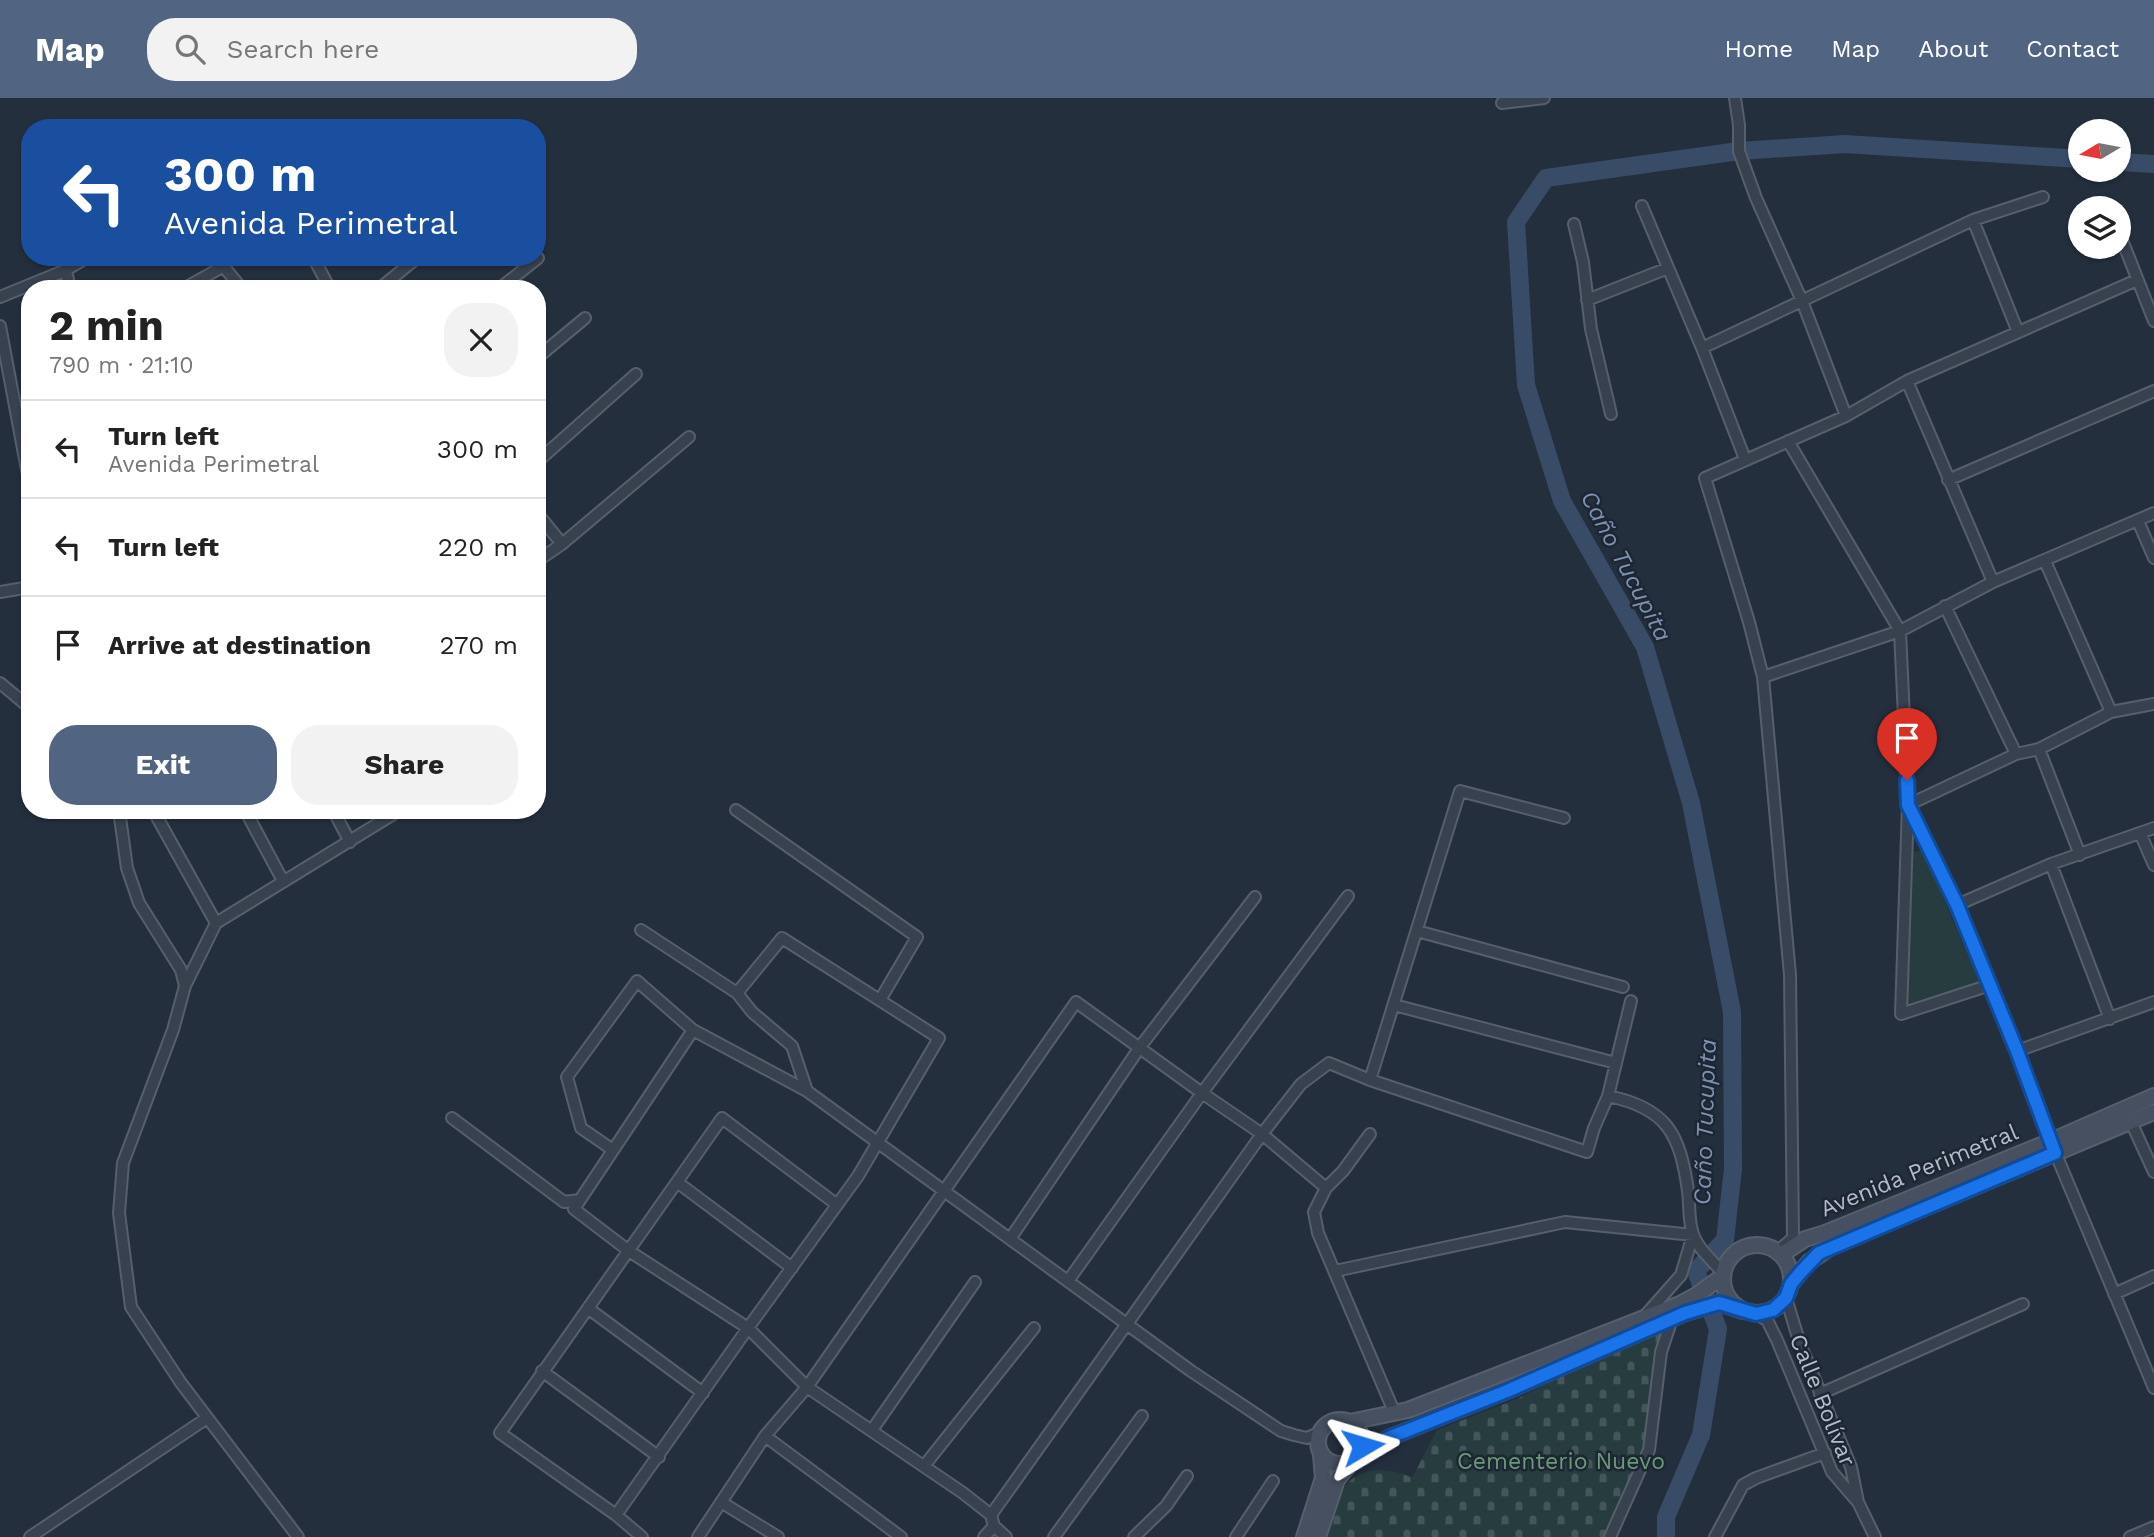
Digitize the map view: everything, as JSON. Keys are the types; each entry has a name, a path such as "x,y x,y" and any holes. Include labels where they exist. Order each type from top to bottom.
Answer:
{"street":[{"path":"1502,103 1544,98"},
{"path":"1735,98 1739,151 1756,198 1802,301 1846,416"},
{"path":"1702,348 1973,220 2043,197"},
{"path":"1642,206 1745,459"},
{"path":"1973,220 2018,332"},
{"path":"1574,224 1583,262 1591,329 1611,414"},
{"path":"2129,259 2154,321"},
{"path":"42,280 73,266"},
{"path":"195,280 213,266"},
{"path":"224,266 235,280"},
{"path":"390,280 407,266"},
{"path":"510,280 528,266"},
{"path":"1587,300 1668,268"},
{"path":"66,270 68,280"},
{"path":"1779,1253 1793,1238 1790,989 1763,677 1705,478 1846,416 1907,381 2137,280"},
{"path":"0,297 21,288"},
{"path":"546,350 585,318"},
{"path":"0,326 21,438"},
{"path":"546,454 636,374"},
{"path":"1907,381 1993,582"},
{"path":"1948,480 2154,391"},
{"path":"546,555 689,437"},
{"path":"1788,441 1900,631 1908,805 1901,1014 1990,985"},
{"path":"1763,677 1900,631 1993,582 2154,513"},
{"path":"2138,521 2154,558"},
{"path":"546,524 562,544"},
{"path":"2045,561 2111,712"},
{"path":"0,592 21,588"},
{"path":"1945,606 2016,754"},
{"path":"0,683 21,700"},
{"path":"1908,805 2016,754 2039,749 2111,712 2154,704"},
{"path":"2039,749 2080,855"},
{"path":"1370,1080 1460,791 1564,818"},
{"path":"1908,805 1957,905 2053,1147 2154,1388"},
{"path":"736,810 917,937 880,1000"},
{"path":"120,819 127,869 139,903 181,970 185,986"},
{"path":"158,819 216,923"},
{"path":"250,819 283,881"},
{"path":"338,819 350,842"},
{"path":"298,1537 207,1418 131,1307 118,1213 123,1163 173,1030 185,986 216,923 386,819"},
{"path":"1957,905 2051,864 2154,828"},
{"path":"2140,833 2154,865"},
{"path":"2051,864 2110,1019"},
{"path":"1068,1281 1202,1093 1348,896"},
{"path":"1010,1239 1140,1047 1255,897"},
{"path":"641,930 737,993 751,1012 792,1046 807,1091"},
{"path":"1417,931 1623,987"},
{"path":"616,1516 858,1176 939,1038 782,938 737,993"},
{"path":"613,1150 582,1128 567,1076 637,981 693,1030 807,1091 1191,1371 1281,1431 1307,1438 1321,1432 1332,1421 1339,1419 1350,1422 1395,1414 1643,1318 1702,1303 1729,1305 1750,1312 1773,1310 1788,1291 1789,1268 1779,1253 1766,1246 1747,1246 1732,1256 1723,1275 1709,1287 1702,1303 1672,1319 1507,1391 1388,1438 1340,1465 1321,1455"},
{"path":"991,1514 1262,1134 1301,1084 1329,1063 1370,1080 1587,1152 1608,1096 1631,1001"},
{"path":"698,1537 765,1436 807,1387 1076,1002 1262,1134 1326,1188"},
{"path":"2017,1051 2154,1002"},
{"path":"1394,1005 1616,1063"},
{"path":"693,1030 574,1209 629,1251 748,1328 807,1387 991,1514 995,1526 1006,1537"},
{"path":"1608,1096 1632,1101 1648,1109 1661,1118 1671,1131 1679,1149 1693,1235 1723,1275 1727,1297 1750,1312"},
{"name":"Avenida Perimetral","path":"1788,1291 1809,1262 1830,1247 2053,1147 2154,1096"},
{"name":"Avenida Perimetral","path":"1779,1253 1805,1239 2154,1112"},
{"path":"452,1118 564,1202 580,1200"},
{"path":"642,1537 499,1433 723,1118 836,1204"},
{"path":"2131,1122 2154,1172"},
{"path":"1370,1134 1343,1171 1326,1188 1314,1212 1318,1234 1395,1414"},
{"path":"677,1182 792,1268"},
{"path":"1335,1271 1565,1222 1693,1235"},
{"path":"1643,1318 1681,1275 1693,1235"},
{"path":"2114,1294 2154,1276"},
{"path":"872,1430 975,1282"},
{"name":"Calle Bolívar","path":"1788,1291 1795,1331 1851,1467 1858,1502 1875,1537"},
{"path":"1820,1394 2023,1304"},
{"path":"589,1309 703,1393"},
{"name":"Calle Bolívar","path":"1750,1312 1767,1320 1832,1472 1858,1502"},
{"path":"1610,1537 1649,1450 1661,1352 1672,1319"},
{"path":"925,1466 1034,1328"},
{"path":"542,1371 659,1457"},
{"path":"1054,1537 1142,1416"},
{"path":"30,1537 207,1418"},
{"path":"1318,1537 1337,1480 1355,1458 1363,1440 1361,1432 1350,1422"},
{"path":"1304,1537 1323,1478 1318,1440 1321,1432"},
{"path":"765,1436 901,1537"},
{"path":"1715,1537 1743,1485 1825,1453"},
{"path":"1134,1537 1166,1506 1186,1476"},
{"path":"1236,1537 1273,1481"},
{"path":"721,1502 778,1537"},
{"path":"984,1537 995,1526"},
{"path":"2130,1537 2154,1527"}],"green space":[{"path":"1923,850 1979,982 1908,1006 1912,852"},
{"name":"Cementerio Nuevo","path":"1672,1319 1667,1331 1649,1450 1610,1537 1327,1537 1343,1490 1356,1476 1384,1470 1412,1478 1437,1430 1517,1399"}],"waterway":[{"name":"Caño Tucupita","path":"1666,1537 1666,1517 1701,1435 1718,1329 1696,1271 1725,1240 1733,1169 1732,1012 1691,803 1645,647 1562,501 1526,385 1516,222 1546,178 1739,151 1845,144 2068,158"},
{"name":"Caño Tucupita","path":"2132,163 2154,164"}],"route":[{"path":"1363,1446 1358,1456 1388,1438 1712,1304 1729,1305 1756,1314 1773,1310 1786,1298 1791,1284 1819,1253 2055,1153 2017,1051 1957,905 1908,805 1907,780"}]}
